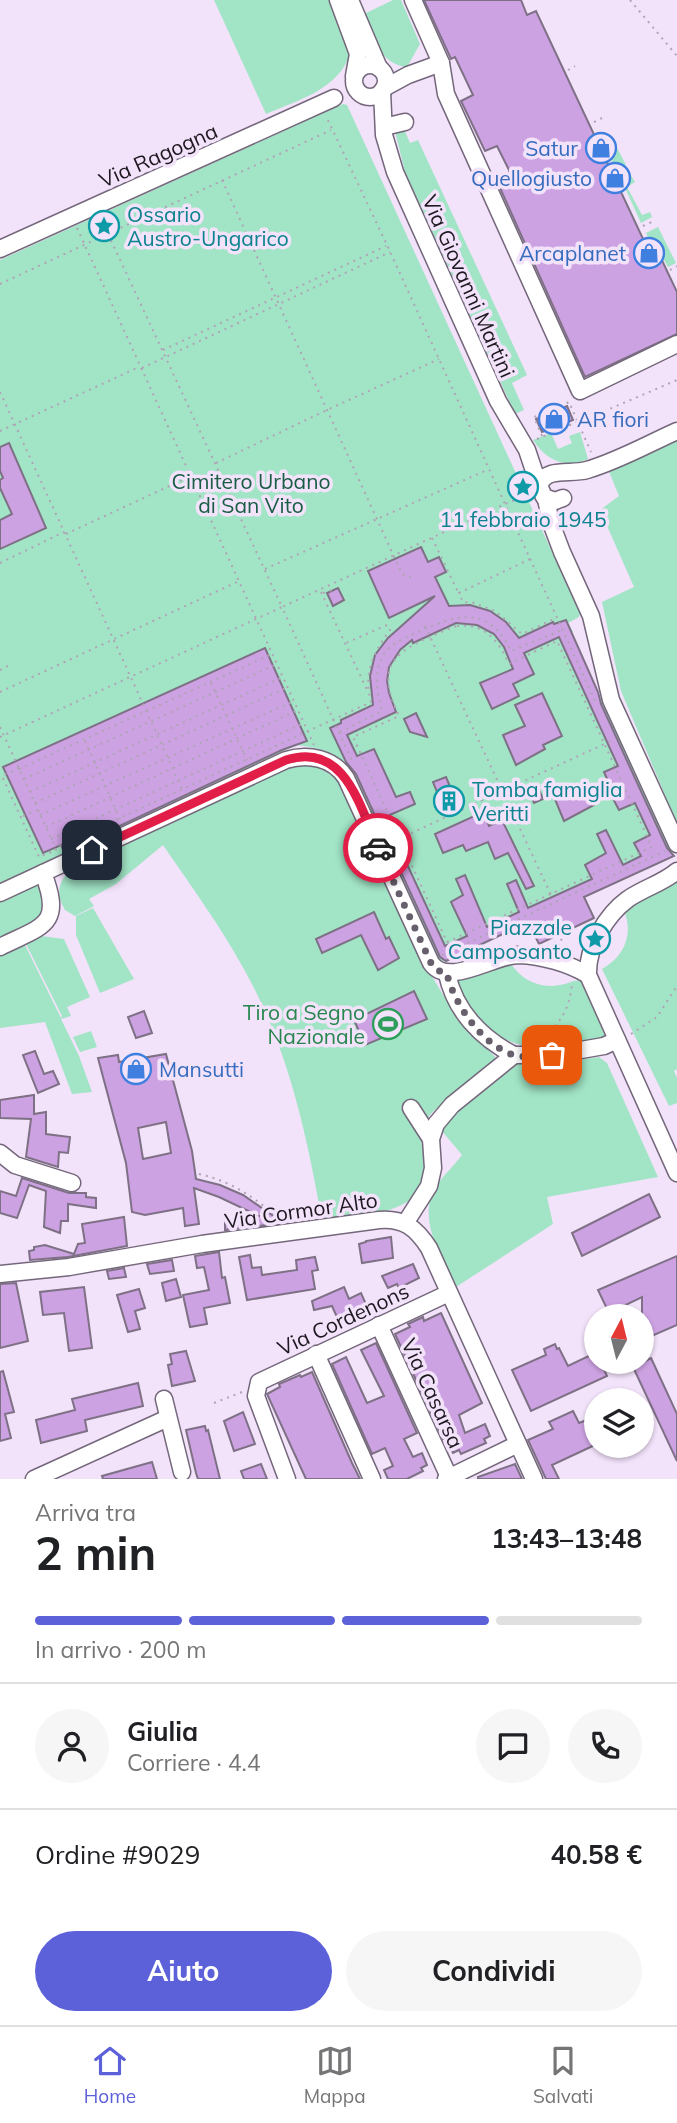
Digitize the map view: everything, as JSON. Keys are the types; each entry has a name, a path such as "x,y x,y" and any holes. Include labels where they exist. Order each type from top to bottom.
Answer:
{"street":[{"path":"338,0 358,54 357,86"},
{"name":"Via Giovanni Martini","path":"350,0 382,80 384,131 395,172 498,401 562,483 558,540"},
{"path":"413,0 441,63 446,94 580,391 677,344"},
{"path":"357,86 371,97 382,80 408,75 441,63"},
{"path":"357,86 365,66 382,80"},
{"name":"Via Ragogna","path":"0,249 357,86"},
{"name":"Via Giovanni Martini","path":"357,86 384,131"},
{"path":"384,131 405,122"},
{"path":"562,483 544,476 539,494 555,501 562,483 677,431"},
{"name":"Via Giovanni Martini","path":"530,445 539,494 592,616 611,700 671,848"},
{"path":"0,893 286,760 294,757 314,757 331,763 346,778 431,963 437,970 447,974 507,956 525,956 555,962 588,975"},
{"path":"677,872 621,904 597,937 589,960 588,975 677,1173"},
{"path":"0,947 47,921 51,915 52,900 43,873"},
{"path":"447,974 460,1007 470,1021 495,1044 514,1055 552,1055 604,1046 617,1040"},
{"path":"430,1139 436,1125 448,1110 514,1055"},
{"path":"406,1222 426,1192 433,1168 430,1139 411,1108"},
{"path":"0,1153 15,1165 72,1183"},
{"name":"Via Cormor Alto","path":"0,1274 69,1267 287,1232 391,1219 406,1222 429,1248 534,1479"},
{"name":"Via Cordenons","path":"256,1387 262,1379 449,1293"},
{"name":"Via Casarsa","path":"379,1325 447,1478 518,1444"},
{"path":"316,1354 372,1479"},
{"path":"256,1387 287,1479"},
{"path":"164,1399 182,1472"},
{"path":"34,1479 168,1418"}],"path":[{"path":"630,0 677,56"},
{"path":"568,70 575,66"},
{"path":"324,113 597,703"},
{"path":"594,122 602,118"},
{"path":"0,284 332,130"},
{"path":"618,173 627,168"},
{"path":"222,180 402,573 412,578"},
{"path":"643,226 654,221"},
{"path":"77,227 312,739"},
{"path":"108,234 356,769"},
{"path":"162,350 387,246"},
{"path":"0,431 390,252"},
{"path":"670,270 677,266"},
{"path":"215,464 439,359"},
{"path":"591,417 677,380"},
{"path":"0,392 186,795"},
{"path":"542,436 534,417 569,402 591,452"},
{"path":"530,445 542,436 578,422"},
{"path":"264,569 489,469"},
{"path":"0,563 191,476"},
{"path":"2,736 282,607 334,587 505,504 539,494"},
{"path":"432,538 463,602 495,611 522,634 557,618"},
{"path":"459,593 530,559"},
{"path":"0,692 239,581"},
{"path":"272,654 2,776 39,857 371,702 322,592"},
{"path":"339,732 382,712 377,687 384,654 401,640 426,627 452,618 471,617 481,620 498,633 511,651 563,629"},
{"path":"346,643 387,625 390,630 374,651 368,671 368,693"},
{"path":"457,626 478,627 495,639 509,664 557,641 605,744 652,847 447,942 353,737 399,716 389,691 391,669 400,653 457,626"},
{"path":"426,627 551,896"},
{"path":"24,779 277,664"},
{"path":"0,670 10,665"},
{"path":"30,792 283,677"},
{"path":"211,682 247,760"},
{"path":"35,803 288,687"},
{"path":"40,815 294,701"},
{"path":"46,827 299,710"},
{"path":"51,839 304,723"},
{"path":"0,727 55,848"},
{"path":"85,740 120,818"},
{"path":"390,843 614,740"},
{"path":"21,817 38,809"},
{"path":"441,955 671,848"},
{"path":"554,943 570,936 566,929"},
{"path":"537,1042 556,1026 564,1015 569,1004 572,981"},
{"path":"617,1040 637,1031 657,1017 677,986"},
{"path":"199,1174 232,1185 253,1196 283,1222 287,1232"},
{"path":"214,1403 256,1387"}],"green space":[{"path":"214,0 331,0 350,54 336,77 327,85 266,114"},
{"path":"393,0 401,0 420,44 407,67 397,65 383,55 364,14"},
{"name":"Cimitero Urbano di San Vito","path":"343,104 347,105 580,613 579,617 568,623 573,632 571,633 674,856 584,897 594,918 539,944 528,922 438,964 347,765 324,750 311,747 297,745 0,883 0,260"},
{"path":"403,127 410,143 418,140 527,375 512,383 524,410 515,414 405,172 395,131"},
{"path":"615,144 626,165 616,170 608,152"},
{"path":"630,174 635,182 627,187 642,215 650,212 652,217 641,223 621,179"},
{"path":"658,227 676,263 668,267 646,233"},
{"path":"580,432 588,459 580,462 564,463 550,458 533,440 551,433 558,449 572,443 569,436"},
{"path":"677,440 676,821 621,691 602,602 634,587 600,510 619,496 608,469"},
{"path":"312,765 338,778 430,973 455,1015 497,1059 427,1119 421,1136 425,1179 418,1192 391,1209 322,1221 302,1124 273,1030 236,955 163,845 116,884 89,899 94,906 75,916 65,910 59,894 61,883 71,871 105,864 113,859 124,843 179,820 262,777 279,770"},
{"path":"677,877 677,1069 674,1071 677,1078 677,1103 669,1106 602,969 617,957 626,943 628,926 623,908"},
{"path":"37,882 44,891 43,916 0,942 0,900"},
{"path":"93,908 134,979 100,993 76,935 76,916"},
{"path":"41,936 64,939 90,997 67,1007 71,1016 61,1019 79,1056 92,1092 72,1094 45,1022 0,1028 0,955 24,943 61,1018 62,1016 26,944"},
{"path":"510,962 525,978 545,986 582,981 609,1037 558,1047 542,1047 526,1046 495,1033 469,1009 457,982 460,976"},
{"path":"91,1031 97,1047 80,1052 73,1037"},
{"path":"599,1057 607,1063 658,1177 547,1197 553,1224 456,1287 435,1242 429,1218 432,1194 462,1155 442,1131 450,1115 514,1063 564,1062"}],"building":[{"path":"424,0 521,0 527,15 536,11 652,258 659,254 677,292 677,334 585,377 496,179 510,172 497,146 485,151 461,101 473,95 455,57 451,59"},
{"name":"AR fiori","path":"567,406 573,420 542,432 536,419"},
{"path":"9,443 46,528 0,549 0,520 12,514 0,488 0,480 3,478 0,471 0,447"},
{"path":"421,547 428,562 439,557 446,572 435,577 449,606 470,605 490,611 506,622 519,638 553,622 554,624 566,620 601,704 667,848 674,856 584,897 594,918 539,944 528,922 446,961 440,957 356,774 346,762 330,728 373,705 370,676 375,655 388,638 435,596 389,618 368,571","holes":["456,623 477,625 494,634 504,647 513,669 480,683 492,709 519,696 513,684 534,674 524,653 559,637 618,766 604,772 612,790 609,791 619,810 635,803 650,835 634,843 641,856 623,865 606,830 597,834 606,853 585,865 592,879 528,908 516,880 507,884 519,912 487,927 465,875 456,879 463,895 451,902 467,936 445,946 385,817 415,804 410,792 396,797 374,749 357,756 347,735 396,712 387,681 389,667 400,650 412,640 413,643"]},
{"path":"338,588 344,600 333,606 327,593"},
{"path":"265,648 307,741 282,750 64,852 61,845 43,853 3,767"},
{"path":"542,693 562,736 543,745 545,749 516,765 503,735 525,726 515,705"},
{"path":"416,713 427,737 410,732 404,719"},
{"path":"446,777 456,801 443,807 433,782"},
{"path":"564,786 569,797 587,789 594,805 564,821 552,792"},
{"path":"538,787 543,799 534,803 529,790"},
{"path":"483,812 489,826 502,820 534,886 526,889 508,853 495,859 488,842 466,851 463,845 443,853 435,834"},
{"path":"374,912 386,939 389,937 399,958 378,970 361,935 322,953 316,939"},
{"path":"414,991 427,1019 365,1045 354,1020"},
{"path":"144,1011 152,1033 136,1038 128,1017"},
{"path":"35,1051 44,1074 53,1071 59,1084 38,1093 23,1055"},
{"path":"166,1054 192,1151 196,1179 243,1195 275,1217 272,1222 265,1219 266,1225 225,1230 225,1221 259,1216 194,1188 199,1224 185,1226 183,1208 145,1215 132,1212 126,1163 98,1058 118,1055 119,1062","holes":["166,1122 171,1153 143,1159 138,1128"]},
{"path":"34,1095 34,1114 46,1112 46,1134 70,1137 68,1153 59,1152 58,1167 26,1157 31,1119 0,1118 0,1100"},
{"path":"22,1178 69,1193 86,1193 86,1197 96,1198 96,1208 68,1204 68,1221 61,1221 60,1233 44,1227 46,1191 29,1185 17,1218 0,1213 0,1191 16,1196"},
{"path":"649,1194 660,1217 582,1256 572,1233"},
{"path":"124,1217 127,1246 68,1257 30,1260 29,1251 45,1245 74,1254 78,1244 85,1243 82,1224"},
{"path":"391,1237 393,1258 362,1263 359,1244"},
{"path":"219,1252 222,1278 225,1277 230,1303 204,1308 207,1324 190,1327 183,1295 209,1290 204,1267 197,1268 195,1256"},
{"path":"250,1255 252,1268 261,1267 262,1275 297,1270 296,1260 315,1257 318,1270 312,1271 315,1289 247,1300 239,1257"},
{"path":"677,1256 677,1325 654,1335 654,1304 642,1304 642,1297 628,1304 605,1304 598,1290"},
{"path":"172,1260 174,1271 150,1274 147,1264"},
{"path":"413,1264 419,1278 399,1288 397,1284 388,1288 382,1276"},
{"path":"124,1268 126,1277 109,1279 107,1271"},
{"path":"176,1279 181,1297 166,1301 162,1283"},
{"path":"16,1283 28,1341 0,1348 0,1284"},
{"path":"84,1287 92,1348 69,1351 64,1313 43,1315 40,1292"},
{"path":"344,1287 349,1299 361,1293 369,1311 340,1324 332,1306 314,1310 312,1301"},
{"path":"139,1289 145,1308 135,1311 140,1329 128,1332 117,1295"},
{"path":"441,1313 482,1403 459,1415 465,1433 485,1424 490,1436 484,1439 486,1443 461,1454 459,1450 453,1453 446,1438 443,1439 395,1334 423,1317 424,1321"},
{"path":"376,1343 417,1433 404,1439 413,1457 422,1453 427,1465 421,1468 423,1471 407,1479 388,1479 384,1470 393,1466 385,1448 372,1454 332,1364 346,1357 367,1403 384,1396 361,1350"},
{"path":"555,1344 568,1366 584,1358 584,1374 607,1376 531,1411 512,1370 546,1355 544,1349"},
{"path":"186,1351 195,1381 172,1386 168,1365 172,1364 170,1354"},
{"path":"654,1364 677,1414 677,1461 654,1412 654,1388 643,1388 636,1374 654,1374"},
{"path":"3,1371 14,1412 5,1414 11,1438 0,1441 0,1372"},
{"path":"312,1372 360,1479 306,1479 267,1394 280,1387 279,1384"},
{"path":"138,1383 143,1406 85,1420 87,1431 41,1443 36,1420 75,1410 72,1399"},
{"path":"573,1411 579,1423 584,1421 584,1450 552,1465 559,1479 546,1479 528,1440 553,1429 549,1422"},
{"path":"243,1412 255,1444 234,1451 224,1421"},
{"path":"205,1426 220,1479 198,1479 196,1473 186,1430"},
{"path":"152,1462 157,1479 103,1479 102,1476"},
{"path":"261,1464 267,1479 244,1479 241,1471"},
{"path":"515,1464 522,1479 478,1479 478,1477"}],"way so far":[{"path":"378,848 433,967 447,974 460,1007 470,1021 495,1044 514,1055 552,1055"}],"place":[{"name":"Satur","path":"601,148"},
{"name":"Quellogiusto","path":"615,178"},
{"name":"Ossario Austro-Ungarico","path":"104,226"},
{"name":"Arcaplanet","path":"649,253"},
{"name":"AR fiori","path":"554,419"},
{"name":"11 febbraio 1945","path":"523,487"},
{"name":"Tomba famiglia Veritti","path":"449,801"},
{"name":"Piazzale Camposanto","path":"595,939"},
{"name":"Tiro a Segno Nazionale","path":"388,1024"},
{"name":"Mansutti","path":"136,1069"}],"route":[{"path":"92,850 294,757 324,760 343,773 378,848"}]}
